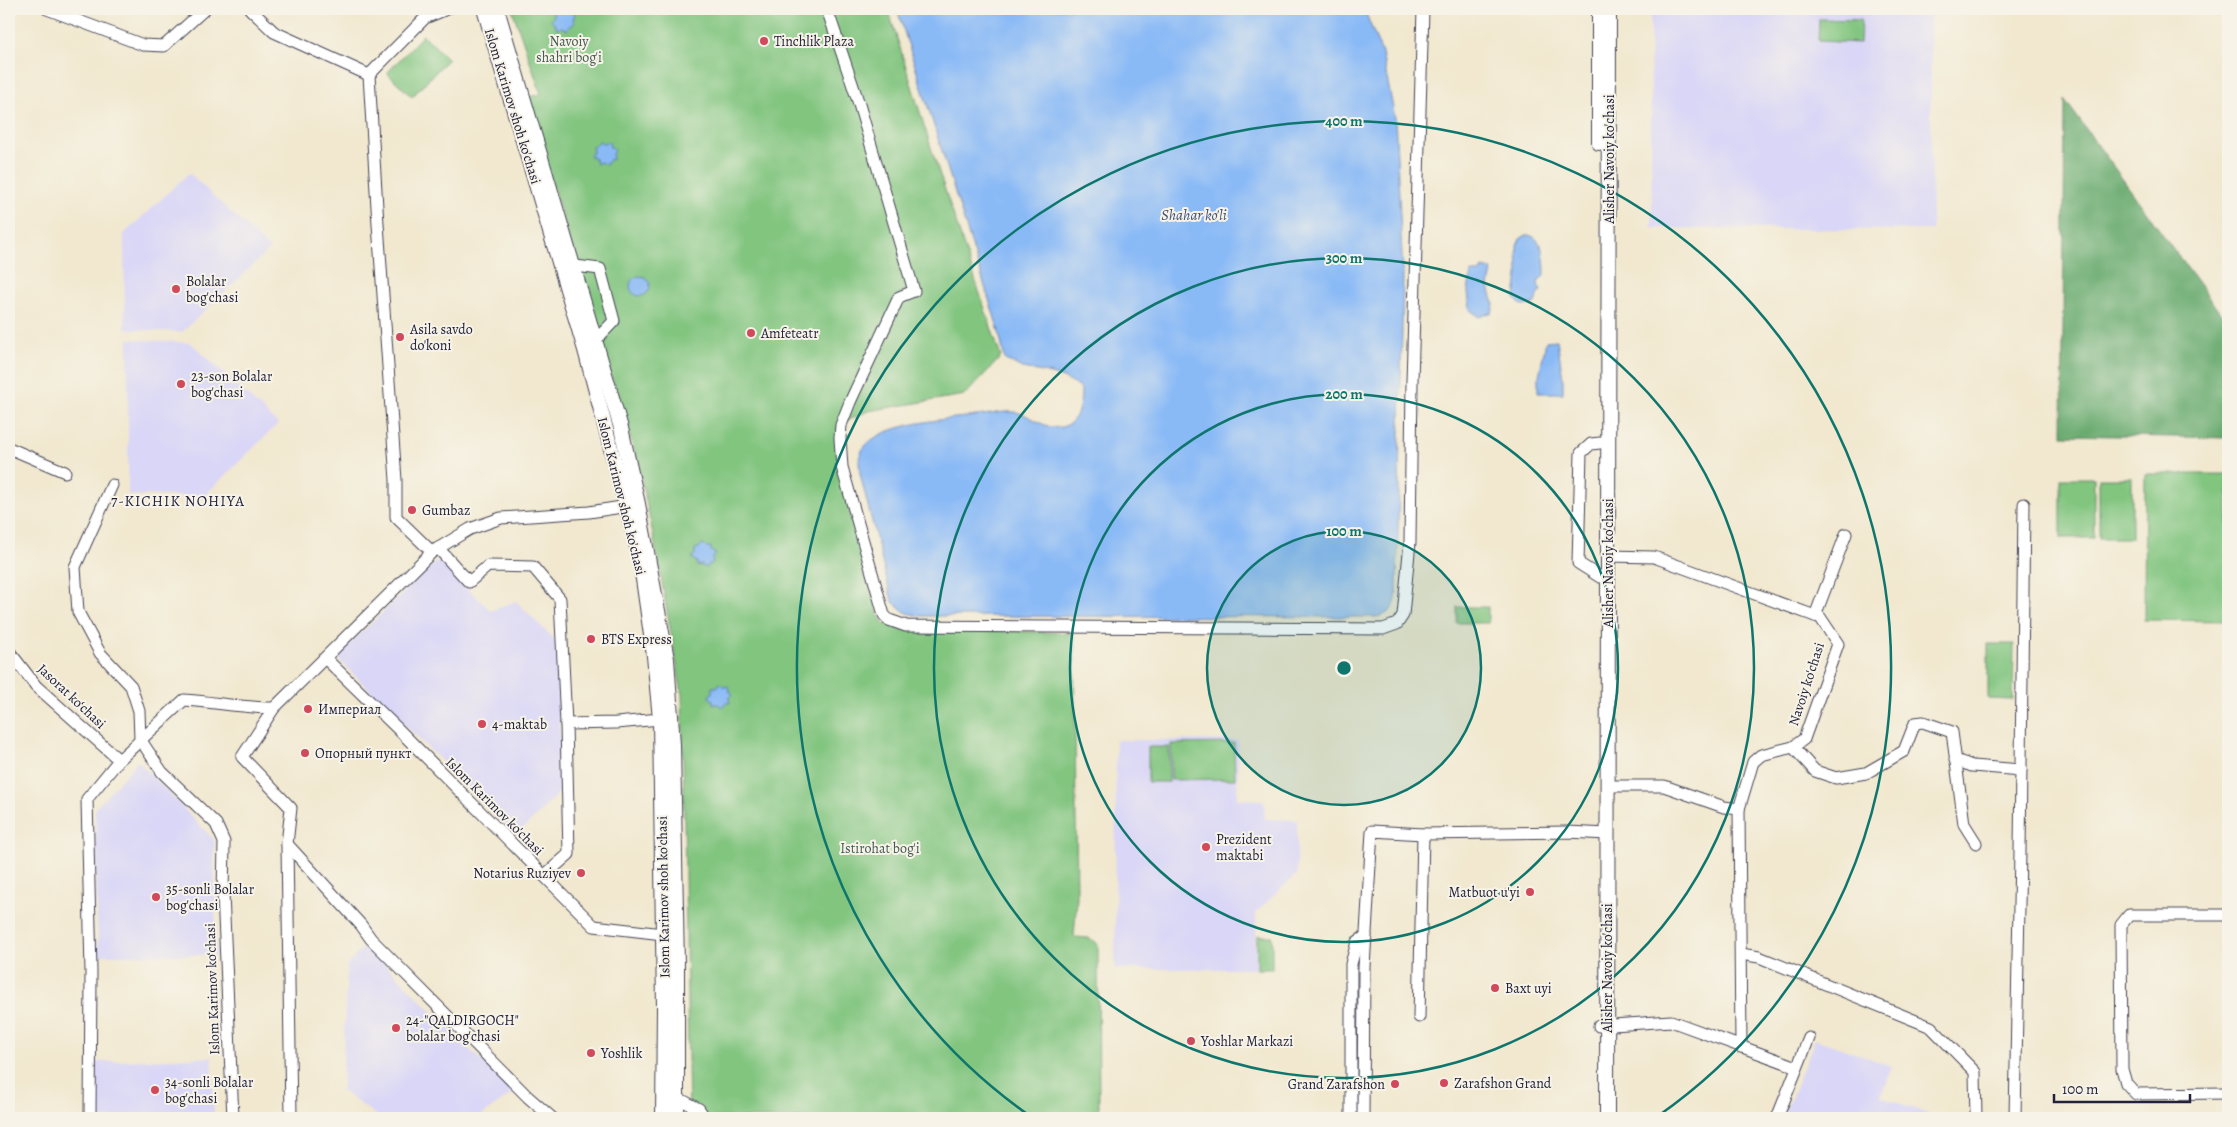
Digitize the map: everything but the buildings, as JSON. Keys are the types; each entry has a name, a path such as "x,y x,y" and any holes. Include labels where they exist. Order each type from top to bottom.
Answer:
{"main road":[{"name":"Islom Karimov shoh ko'chasi","path":"484,9 567,265"},
{"name":"Islom Karimov shoh ko'chasi","path":"497,9 590,346 662,625 672,701 677,967 676,1118"},
{"name":"Alisher Navoiy ko'chasi","path":"1599,9 1604,328 1603,1026 1607,1118"},
{"name":"Alisher Navoiy ko'chasi","path":"1604,328 1609,9"},
{"name":"Alisher Navoiy ko'chasi","path":"1603,834 1608,786 1600,443 1604,390"},
{"name":"Islom Karimov shoh ko'chasi","path":"632,505 654,656 660,719 663,1118"},
{"name":"Alisher Navoiy ko'chasi","path":"1598,1118 1603,1026"}],"street":[{"path":"47,9 143,45 164,46 205,9"},
{"path":"82,9 82,22"},
{"path":"250,9 274,32 369,75"},
{"path":"447,9 425,18 369,75 396,480 396,517 469,582 488,566 533,567 560,599 566,724 569,854 544,876"},
{"path":"828,9 858,101 914,291 899,297 850,402 842,425 840,438 842,467 884,615 889,620 906,626 1383,629 1397,624 1403,615 1410,542 1412,382 1423,9"},
{"path":"567,265 600,269 614,321 590,346"},
{"path":"1600,443 1591,444 1581,453 1578,563 1604,566"},
{"path":"9,448 65,472"},
{"path":"112,485 76,567 78,612 100,653 131,686 139,710 140,739"},
{"path":"2015,1118 2024,504"},
{"path":"290,1118 288,844 291,808 242,757 274,708 435,550 470,529 501,518 588,512 632,505"},
{"path":"1815,616 1846,534"},
{"name":"Navoiy ko'chasi","path":"1604,566 1654,557 1820,617 1838,644 1804,740 1793,747"},
{"name":"Jasorat ko‘chasi","path":"9,651 36,686 119,760"},
{"name":"Islom Karimov ko'chasi","path":"325,658 594,926 663,934"},
{"path":"90,1118 91,972 87,799 119,760 184,700 221,703 248,708 274,708"},
{"path":"566,724 616,723 660,719"},
{"path":"1741,1047 1739,809 1753,762 1761,755 1793,747 1815,771 1836,778 1866,774 1904,751 1915,723 1922,722 1952,732 1964,824 1976,843"},
{"name":"Islom Karimov ko‘chasi","path":"140,739 162,772 216,824 224,842 224,903 233,1118"},
{"path":"1955,760 1972,766 2021,770"},
{"path":"1608,786 1664,786 1724,807 1739,809"},
{"path":"1363,1118 1366,936 1372,831 1423,834 1567,832 1603,834"},
{"path":"1419,1017 1423,834"},
{"path":"288,844 361,924 371,939 528,1097 552,1118"},
{"path":"2228,915 2129,915 2121,925 2122,1069 2126,1083 2136,1094 2228,1093"},
{"path":"1351,1118 1351,964 1357,942 1366,936"},
{"path":"1740,954 1759,957 1931,1027 1975,1072 1976,1118"},
{"path":"1603,1026 1671,1021 1797,1068"},
{"path":"1777,1118 1809,1038"},
{"path":"676,1097 699,1109 705,1118"}],"shaded area":[{"path":"1650,9 1930,9 1932,230 1652,228"},
{"name":"Bolalar bog'chasi","path":"189,173 270,249 182,332 125,329 124,234"},
{"name":"23-son Bolalar bog'chasi","path":"128,339 191,343 278,424 204,496 128,495"},
{"name":"4-maktab","path":"438,560 491,611 516,601 557,642 562,790 517,835 336,657"},
{"name":"Prezident maktabi","path":"1116,740 1239,740 1237,799 1264,800 1265,819 1297,820 1297,874 1256,912 1256,969 1115,969"},
{"name":"35-sonli Bolalar bog'chasi","path":"138,761 214,840 216,955 98,955 95,809"},
{"name":"24-\"QALDIRGOCH\" bolalar bog'chasi","path":"366,945 513,1093 478,1118 380,1118 342,1091 347,965"},
{"path":"1815,1039 1891,1066 1881,1096 1938,1118 1783,1118"},
{"name":"34-sonli Bolalar bog'chasi","path":"212,1057 214,1118 97,1118 96,1062"}],"green space":[{"name":"Istirohat bog'i","path":"512,9 888,9 933,154 1001,357 965,395 868,411 838,425 848,506 878,614 883,623 898,628 1071,633 1074,639 1077,897 1074,937 1090,938 1098,945 1099,1118 689,1118 682,694 653,534 638,464 526,98 541,94"},
{"path":"1819,19 1861,20 1860,43 1818,41"},
{"path":"423,35 448,59 412,97 387,73"},
{"path":"2065,100 2228,324 2228,438 2062,435"},
{"path":"2145,474 2228,474 2228,621 2144,620"},
{"path":"2061,478 2094,478 2094,538 2061,538"},
{"path":"2099,478 2132,478 2132,538 2099,538"},
{"path":"1457,607 1488,607 1488,623 1457,623"},
{"path":"1988,644 2014,644 2013,700 1988,699"},
{"path":"1234,743 1235,779 1171,780 1171,744"},
{"path":"1148,747 1169,747 1169,782 1148,782"},
{"path":"1257,936 1272,936 1272,969 1257,969"}],"water":[{"path":"570,9 575,14 574,24 569,26 567,30 562,27 557,29 551,21 554,16 552,11"},
{"name":"Shahar ko'li","path":"897,9 1364,9 1382,53 1395,118 1403,274 1397,591 1395,604 1390,611 1378,617 918,616 905,612 892,601 860,474 859,457 867,444 878,436 894,429 911,425 1004,412 1020,413 1042,424 1061,427 1067,425 1075,418 1079,407 1081,390 1061,377 1023,368 1005,360 998,328"},
{"path":"599,141 603,143 609,142 610,147 615,149 612,154 613,159 609,160 606,165 601,162 596,164 595,159 590,156 593,151 592,146 597,145"},
{"path":"1526,235 1537,239 1540,244 1544,257 1545,275 1539,280 1538,285 1541,290 1534,304 1526,306 1519,303 1515,298 1518,274 1517,246 1520,239"},
{"path":"1483,268 1492,270 1489,287 1494,304 1492,312 1480,317 1470,310 1468,292 1471,273 1479,273"},
{"path":"640,276 647,279 650,286 647,293 640,296 633,293 630,286 633,279"},
{"path":"1557,340 1563,378 1563,393 1538,393 1538,381 1546,341"},
{"path":"702,544 706,547 711,547 711,551 716,554 712,559 713,563 709,564 706,568 701,565 697,566 697,562 692,558 695,554 695,549 699,548"},
{"path":"720,683 724,687 728,686 729,691 733,694 729,698 730,703 725,703 722,707 718,704 713,704 713,700 709,697 712,687 717,687"}],"place":[{"name":"Tinchlik Plaza","path":"764,41"},
{"name":"Bolalar bog'chasi","path":"176,289"},
{"name":"Amfeteatr","path":"751,333"},
{"name":"Asila savdo do'koni","path":"400,337"},
{"name":"23-son Bolalar bog'chasi","path":"181,384"},
{"name":"Gumbaz","path":"412,510"},
{"name":"BTS Express","path":"591,639"},
{"name":"Империал","path":"308,709"},
{"name":"4-maktab","path":"482,724"},
{"name":"Опорный пункт","path":"305,753"},
{"name":"Prezident maktabi","path":"1206,847"},
{"name":"Notarius Ruziyev","path":"581,873"},
{"name":"Matbuot u'yi","path":"1530,892"},
{"name":"35-sonli Bolalar bog'chasi","path":"156,897"},
{"name":"Baxt uyi","path":"1495,988"},
{"name":"24-\"QALDIRGOCH\" bolalar bog'chasi","path":"396,1028"},
{"name":"Yoshlar Markazi","path":"1191,1041"},
{"name":"Yoshlik","path":"591,1053"},
{"name":"Zarafshon Grand","path":"1444,1083"},
{"name":"Grand Zarafshon","path":"1395,1084"},
{"name":"34-sonli Bolalar bog'chasi","path":"155,1090"}],"district":[{"name":"7-KICHIK NOHIYA","path":"178,501"}],"park label":[{"name":"Navoiy shahri bog'i","path":"569,49"}]}
